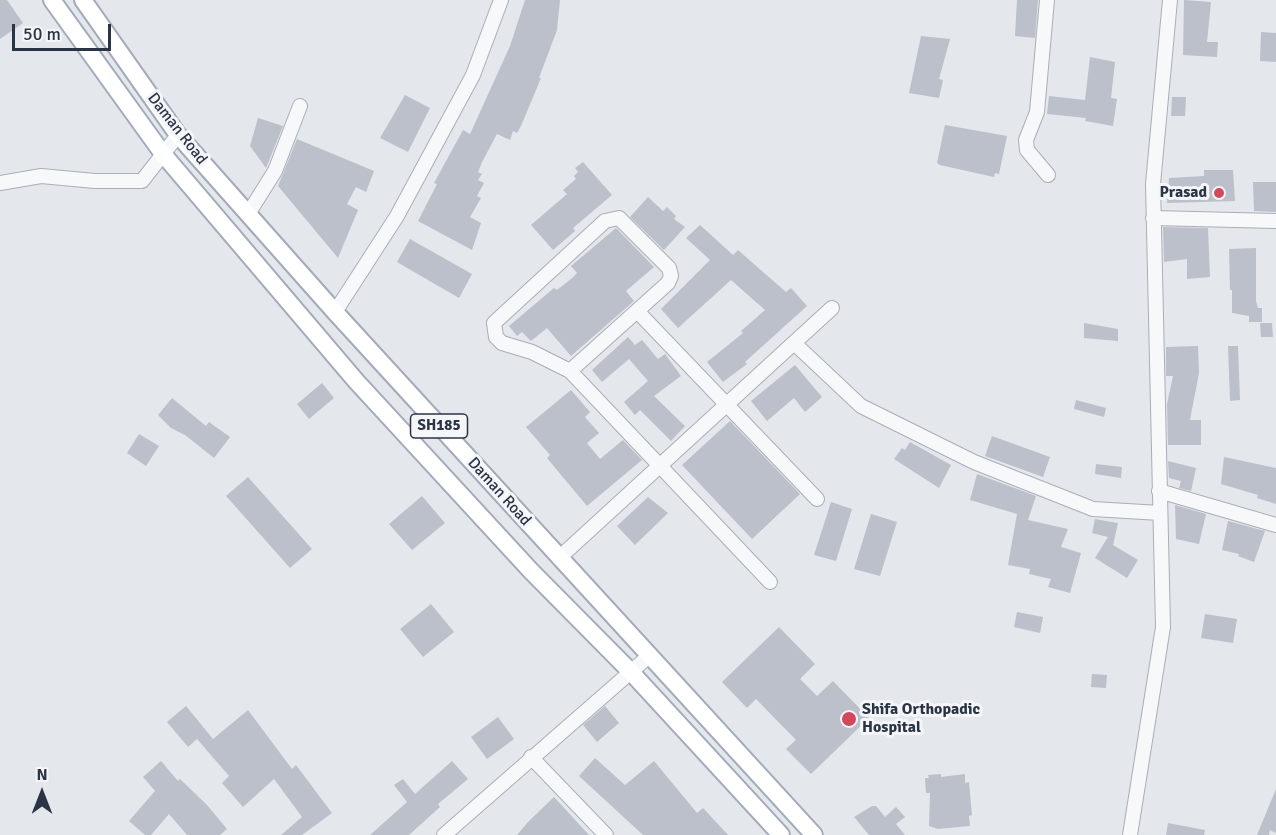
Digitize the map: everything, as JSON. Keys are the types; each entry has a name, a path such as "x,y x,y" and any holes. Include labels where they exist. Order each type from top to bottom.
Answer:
{"main road":[{"path":"52,0 163,154 356,381 531,571 630,671 781,835"},
{"name":"Daman Road","path":"83,0 178,135 335,312 813,835"}],"street":[{"path":"335,312 397,216 473,75 501,0"},
{"path":"1047,0 1037,112 1026,140 1027,150 1048,175"},
{"path":"1130,835 1163,627 1153,184 1170,0"},
{"path":"248,214 275,171 300,106"},
{"path":"0,183 41,176 95,181 142,181 178,135"},
{"path":"570,371 668,283 671,276 669,268 619,218 612,218 494,323 496,337 502,343 532,352 570,371 770,582"},
{"path":"1154,218 1276,221"},
{"path":"560,558 832,309"},
{"path":"637,311 817,499"},
{"path":"794,343 861,406 974,462 1093,509 1160,513"},
{"path":"1160,491 1276,525"},
{"path":"444,835 649,656"},
{"path":"531,757 606,835"}],"building":[{"path":"0,0 7,0 23,23 0,39"},
{"path":"525,0 560,0 557,30 539,78 541,78 521,126 517,133 513,131 510,140 497,134 478,172 482,174 478,180 484,183 477,196 481,198 470,217 481,223 472,250 418,221 437,184 434,183 463,130 470,134 510,46"},
{"path":"1017,0 1038,0 1035,38 1015,36"},
{"path":"1184,0 1211,2 1207,42 1218,42 1217,57 1183,55"},
{"path":"1261,32 1276,33 1276,62 1260,61"},
{"path":"921,36 950,39 939,79 943,80 939,98 909,93"},
{"path":"1090,57 1115,62 1111,98 1117,99 1113,126 1085,121 1086,118 1047,114 1049,96 1085,100"},
{"path":"405,95 430,108 408,152 380,138"},
{"path":"1172,97 1186,97 1185,116 1171,116"},
{"path":"258,118 283,126 266,168 250,146"},
{"path":"945,125 1007,136 999,174 995,173 994,177 937,163"},
{"path":"297,139 374,171 366,192 356,187 347,204 358,210 338,258 278,186"},
{"path":"583,162 612,195 573,228 575,231 553,250 531,225 567,194 563,190 576,179 574,176 578,172 575,168"},
{"path":"1204,170 1233,170 1235,201 1167,203 1169,178 1204,176"},
{"path":"1253,182 1276,182 1276,212 1254,211"},
{"path":"648,197 663,211 667,207 676,216 674,219 685,227 664,250 630,217"},
{"path":"700,225 733,255 738,250 786,292 791,288 807,306 745,362 747,364 723,382 707,362 743,333 741,331 765,310 731,280 678,328 661,309 710,260 686,238"},
{"path":"1163,227 1208,228 1210,277 1187,279 1187,259 1164,262"},
{"path":"616,228 654,267 626,291 634,301 571,356 547,328 531,341 522,332 517,336 509,326 554,288 557,290 572,278 577,273 571,266"},
{"path":"410,239 472,274 459,298 397,262"},
{"path":"1256,248 1256,301 1258,308 1262,308 1262,322 1249,322 1249,316 1232,313 1229,249"},
{"path":"1084,323 1118,329 1118,341 1084,338"},
{"path":"1260,323 1272,323 1273,337 1261,337"},
{"path":"628,337 635,345 642,340 658,359 665,354 681,376 654,396 685,426 671,441 640,410 635,415 624,402 648,381 629,359 602,382 592,370"},
{"path":"1198,346 1199,373 1190,420 1201,420 1201,445 1168,445 1167,404 1173,376 1166,376 1166,347"},
{"path":"1228,346 1238,346 1240,400 1230,401"},
{"path":"795,365 822,397 805,412 794,398 767,421 751,401"},
{"path":"322,383 334,398 309,419 297,404"},
{"path":"571,390 590,412 585,417 599,433 587,443 600,459 623,440 642,460 587,506 547,458 550,455 526,427"},
{"path":"172,398 206,426 209,422 230,437 214,458 185,435 171,428 158,415"},
{"path":"1076,400 1106,408 1104,417 1074,409"},
{"path":"730,421 800,494 752,539 682,465"},
{"path":"139,434 159,446 146,466 127,453"},
{"path":"992,436 1050,457 1043,477 985,456"},
{"path":"910,442 951,465 939,488 894,459 902,448 905,450"},
{"path":"1224,457 1276,468 1276,504 1257,498 1258,495 1221,484"},
{"path":"1168,461 1196,468 1191,491 1179,488 1181,481 1169,478"},
{"path":"1096,464 1122,467 1121,478 1095,474"},
{"path":"977,474 1036,496 1028,520 1068,529 1061,547 1081,553 1070,593 1048,587 1051,579 1029,574 1030,569 1008,565 1017,514 970,500"},
{"path":"248,477 312,549 290,568 226,496"},
{"path":"422,496 445,523 412,550 389,524"},
{"path":"648,497 668,513 635,545 617,526"},
{"path":"831,502 852,509 836,561 814,555"},
{"path":"1175,505 1206,514 1199,544 1176,539"},
{"path":"871,514 897,522 880,576 854,569"},
{"path":"1095,519 1118,523 1113,545 1138,560 1127,578 1095,558 1108,537 1092,533"},
{"path":"1228,521 1265,531 1254,562 1238,556 1239,554 1222,550"},
{"path":"431,604 454,632 423,657 400,629"},
{"path":"1017,612 1043,617 1040,633 1014,627"},
{"path":"1205,614 1237,619 1233,643 1201,638"},
{"path":"779,627 815,664 800,679 817,696 833,681 869,718 811,774 786,749 796,740 756,699 747,708 722,682"},
{"path":"1092,674 1107,675 1106,688 1091,687"},
{"path":"186,706 213,739 248,710 292,769 296,765 332,813 302,835 281,835 302,817 274,779 243,807 222,783 229,776 197,739 188,747 167,722"},
{"path":"605,706 619,723 597,742 583,725"},
{"path":"498,717 514,739 487,759 471,737"},
{"path":"595,758 625,785 654,761 697,813 703,808 728,835 643,835 579,776"},
{"path":"161,761 178,781 180,779 207,805 227,829 220,835 187,835 169,814 151,835 145,835 129,821 155,791 143,777"},
{"path":"452,761 468,779 438,804 440,807 409,835 370,835 407,802 394,785 403,779 415,794"},
{"path":"941,774 941,777 965,774 965,783 969,782 972,815 969,816 970,826 938,829 929,826 930,793 926,793 925,778 929,778 928,775"},
{"path":"1276,789 1276,833 1270,830 1269,835 1257,835"},
{"path":"554,797 589,835 517,835 528,822"},
{"path":"876,806 885,817 896,807 905,817 896,824 905,835 869,835 854,817"},
{"path":"1168,823 1205,830 1204,835 1166,835"}],"place":[{"name":"Prasad","path":"1219,193"},
{"name":"Shifa Orthopadic Hospital","path":"849,719"}]}
